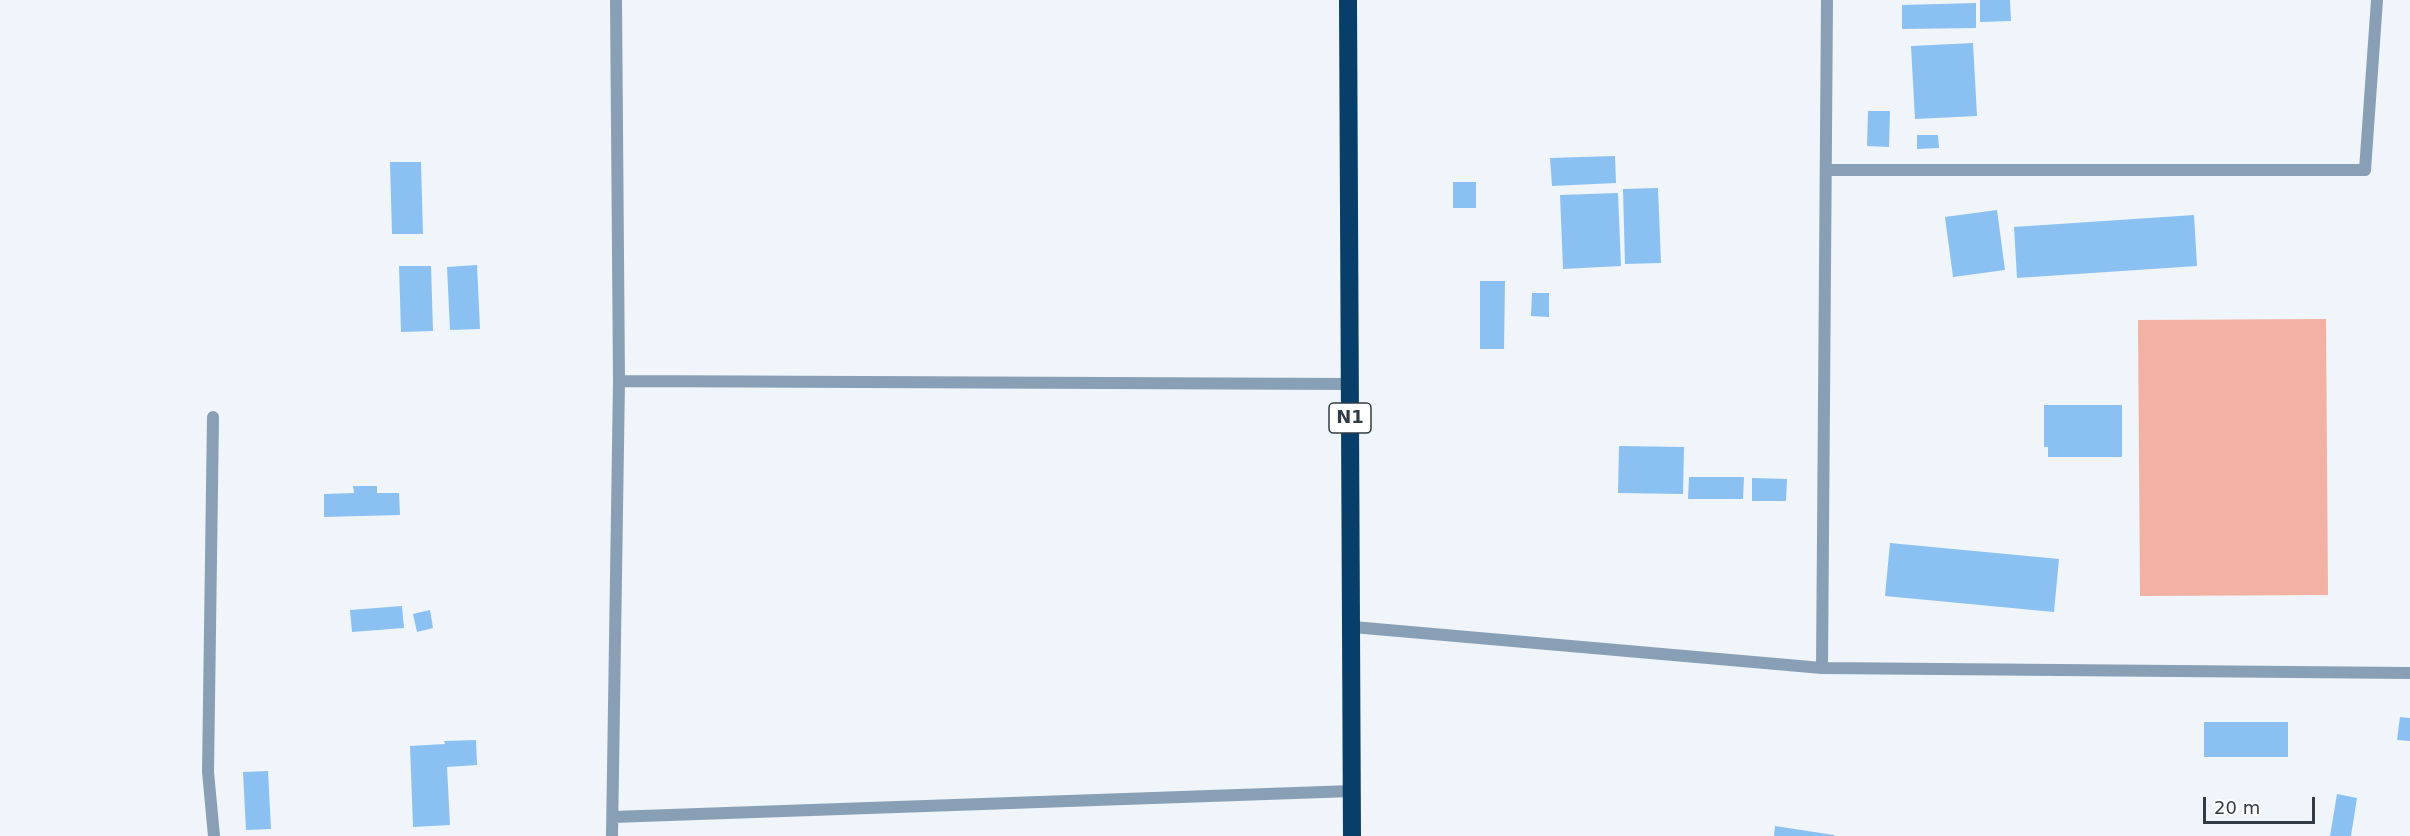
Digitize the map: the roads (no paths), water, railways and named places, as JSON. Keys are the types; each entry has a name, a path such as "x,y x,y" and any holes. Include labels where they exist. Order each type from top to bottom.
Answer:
{"highway":[{"name":"N1","path":"1348,0 1353,627 1352,836"}],"street":[{"path":"612,836 619,381 616,0"},
{"path":"1822,668 1827,0"},
{"path":"1826,171 2365,170 2377,0"},
{"path":"619,381 1350,384"},
{"path":"213,417 208,772 214,836"},
{"path":"1353,627 1822,668 2410,673"},
{"path":"613,817 1352,791"}]}
